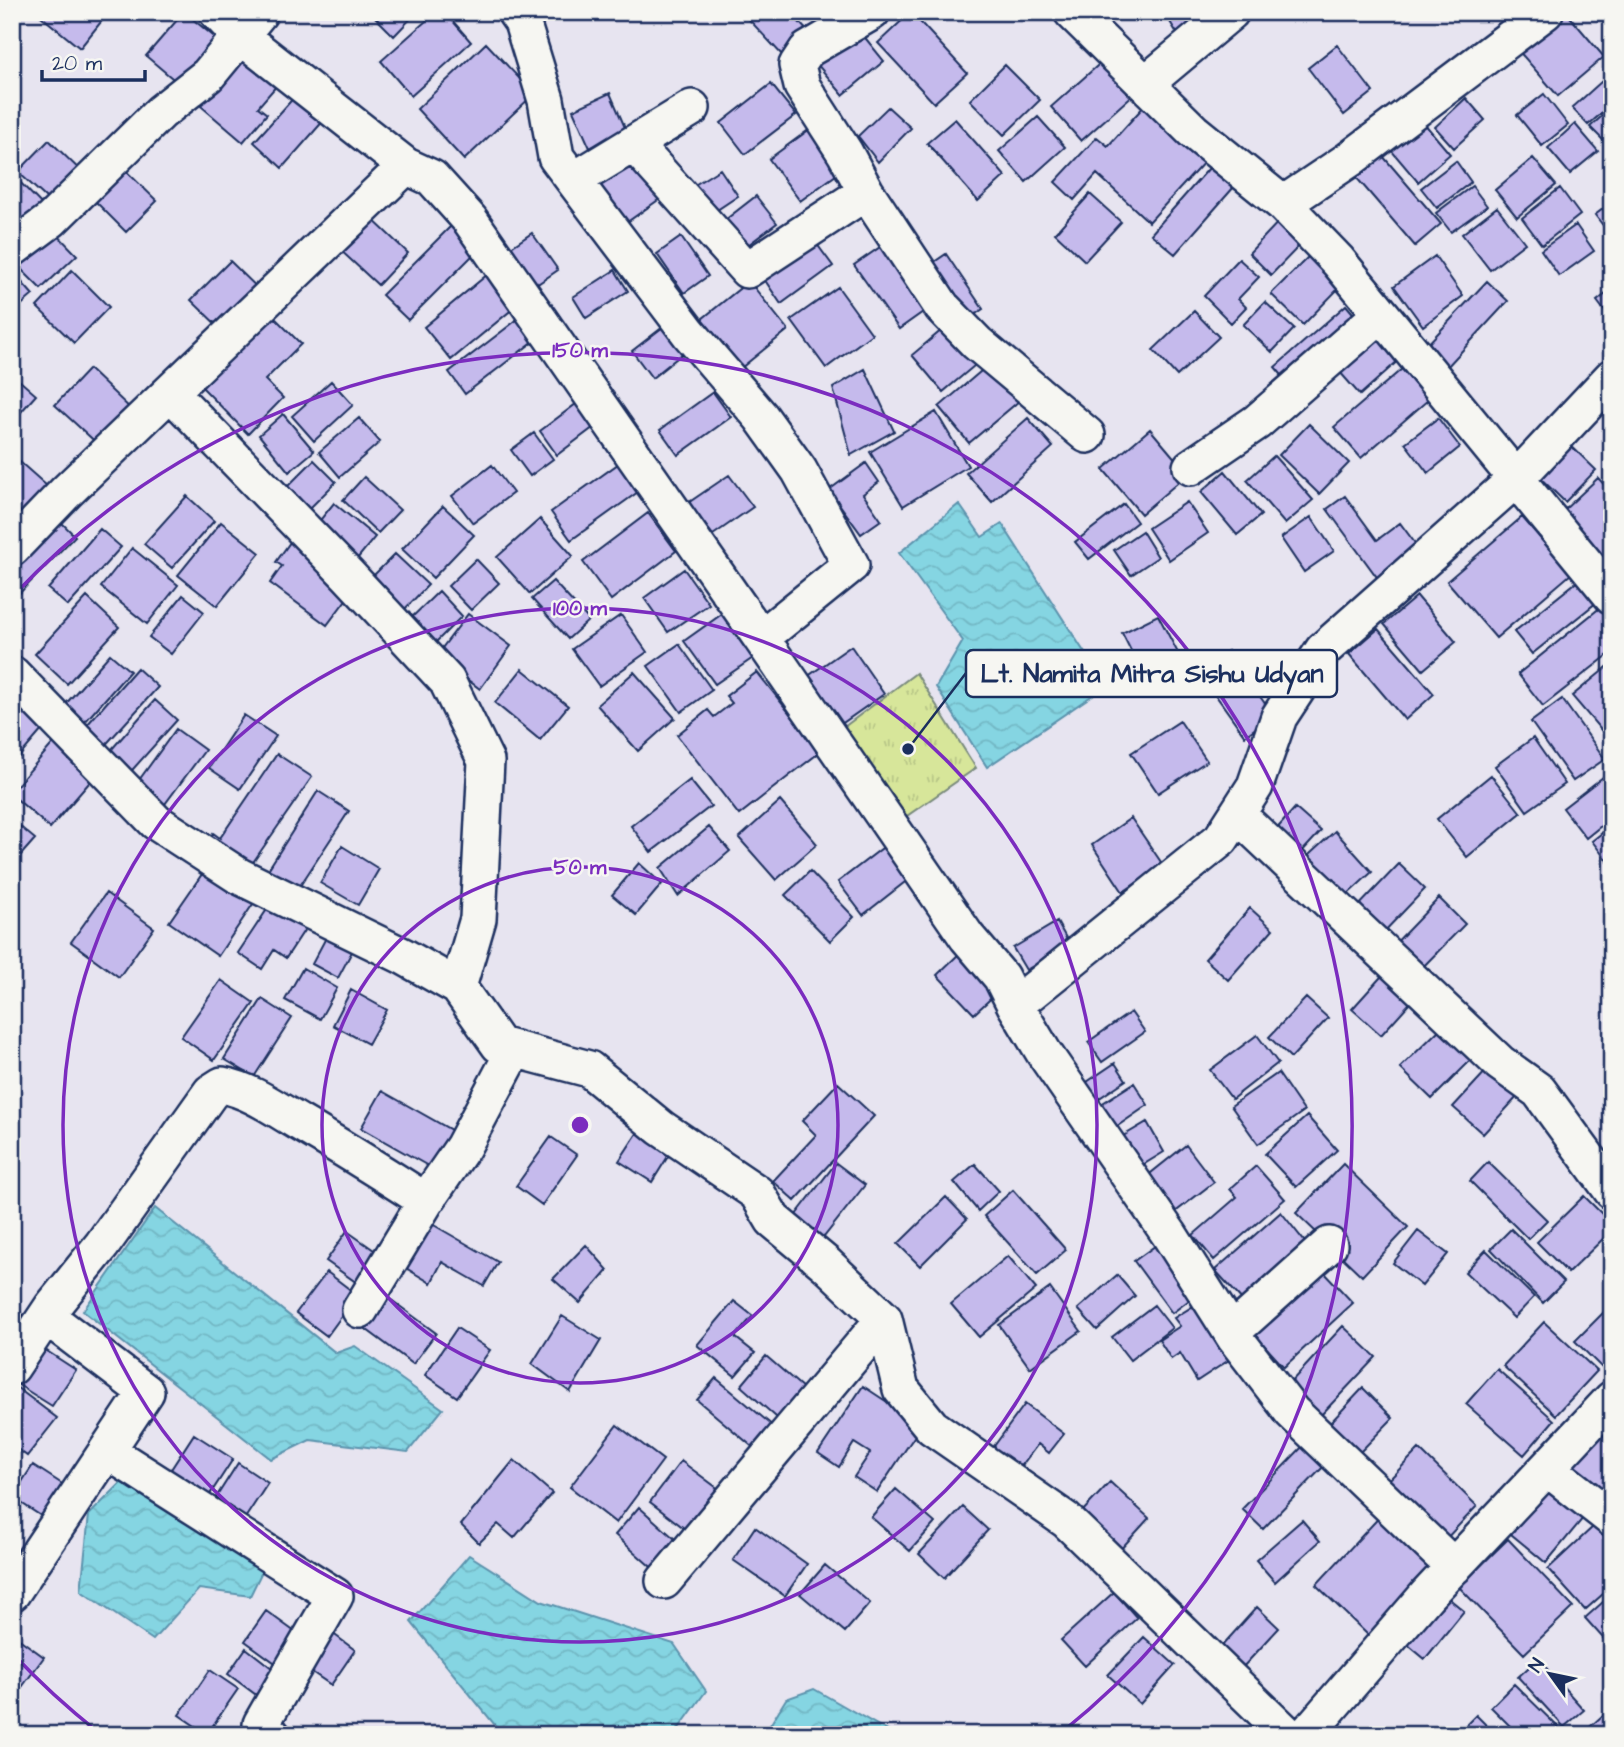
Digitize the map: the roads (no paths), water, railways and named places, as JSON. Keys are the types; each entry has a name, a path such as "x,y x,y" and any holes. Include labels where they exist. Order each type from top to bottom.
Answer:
{"street":[{"path":"515,12 523,22 546,100 556,156 689,333 761,417 799,470 851,565 761,638"},
{"path":"872,12 807,50 797,65 802,86 845,153 866,192 943,307 978,342 1087,435"},
{"path":"1072,12 1193,131 1283,204 1338,261 1612,596"},
{"path":"1145,84 1231,12"},
{"path":"1283,204 1350,159 1545,12"},
{"path":"12,249 51,220 160,112 208,75 239,20 407,166 432,178 470,220 967,937 1001,977 1044,1053 1169,1234 1232,1332 1292,1412 1454,1567"},
{"path":"574,180 692,108"},
{"path":"634,144 747,270 866,192"},
{"path":"12,548 66,492 407,166"},
{"path":"1191,467 1257,422 1381,314"},
{"path":"1015,1005 1221,839 1255,786 1279,717 1323,650 1516,479 1612,377"},
{"path":"171,393 447,681 486,761 478,919 458,987"},
{"path":"12,674 156,822 239,876 458,987 499,1045 589,1069 661,1128 757,1194 773,1220 826,1264 884,1319 901,1389 932,1427 1066,1520 1287,1735"},
{"path":"1237,814 1500,1063 1539,1091 1612,1191"},
{"path":"360,1310 426,1201 463,1147 514,1049"},
{"path":"12,1367 211,1092 222,1085 233,1087 270,1105 375,1167 426,1201"},
{"path":"1232,1332 1329,1245"},
{"path":"12,1592 146,1392 46,1317"},
{"path":"664,1581 884,1319"},
{"path":"1306,1735 1454,1567 1612,1399"},
{"path":"107,1451 335,1596 261,1724 272,1735"},
{"path":"1547,1468 1612,1519"}],"water":[{"path":"959,504 982,537 1002,524 1106,686 987,767 936,687 963,641 899,553"},
{"path":"155,1208 336,1353 355,1346 443,1409 408,1452 310,1440 271,1459 83,1311"},
{"path":"129,1475 272,1551 250,1596 199,1589 153,1640 81,1591 89,1515"},
{"path":"469,1555 541,1601 674,1644 706,1691 674,1735 503,1735 411,1622"},
{"path":"814,1689 892,1735 764,1735 786,1699"}],"place":[{"name":"Lt. Namita Mitra Sishu Udyan","path":"908,749"}]}
